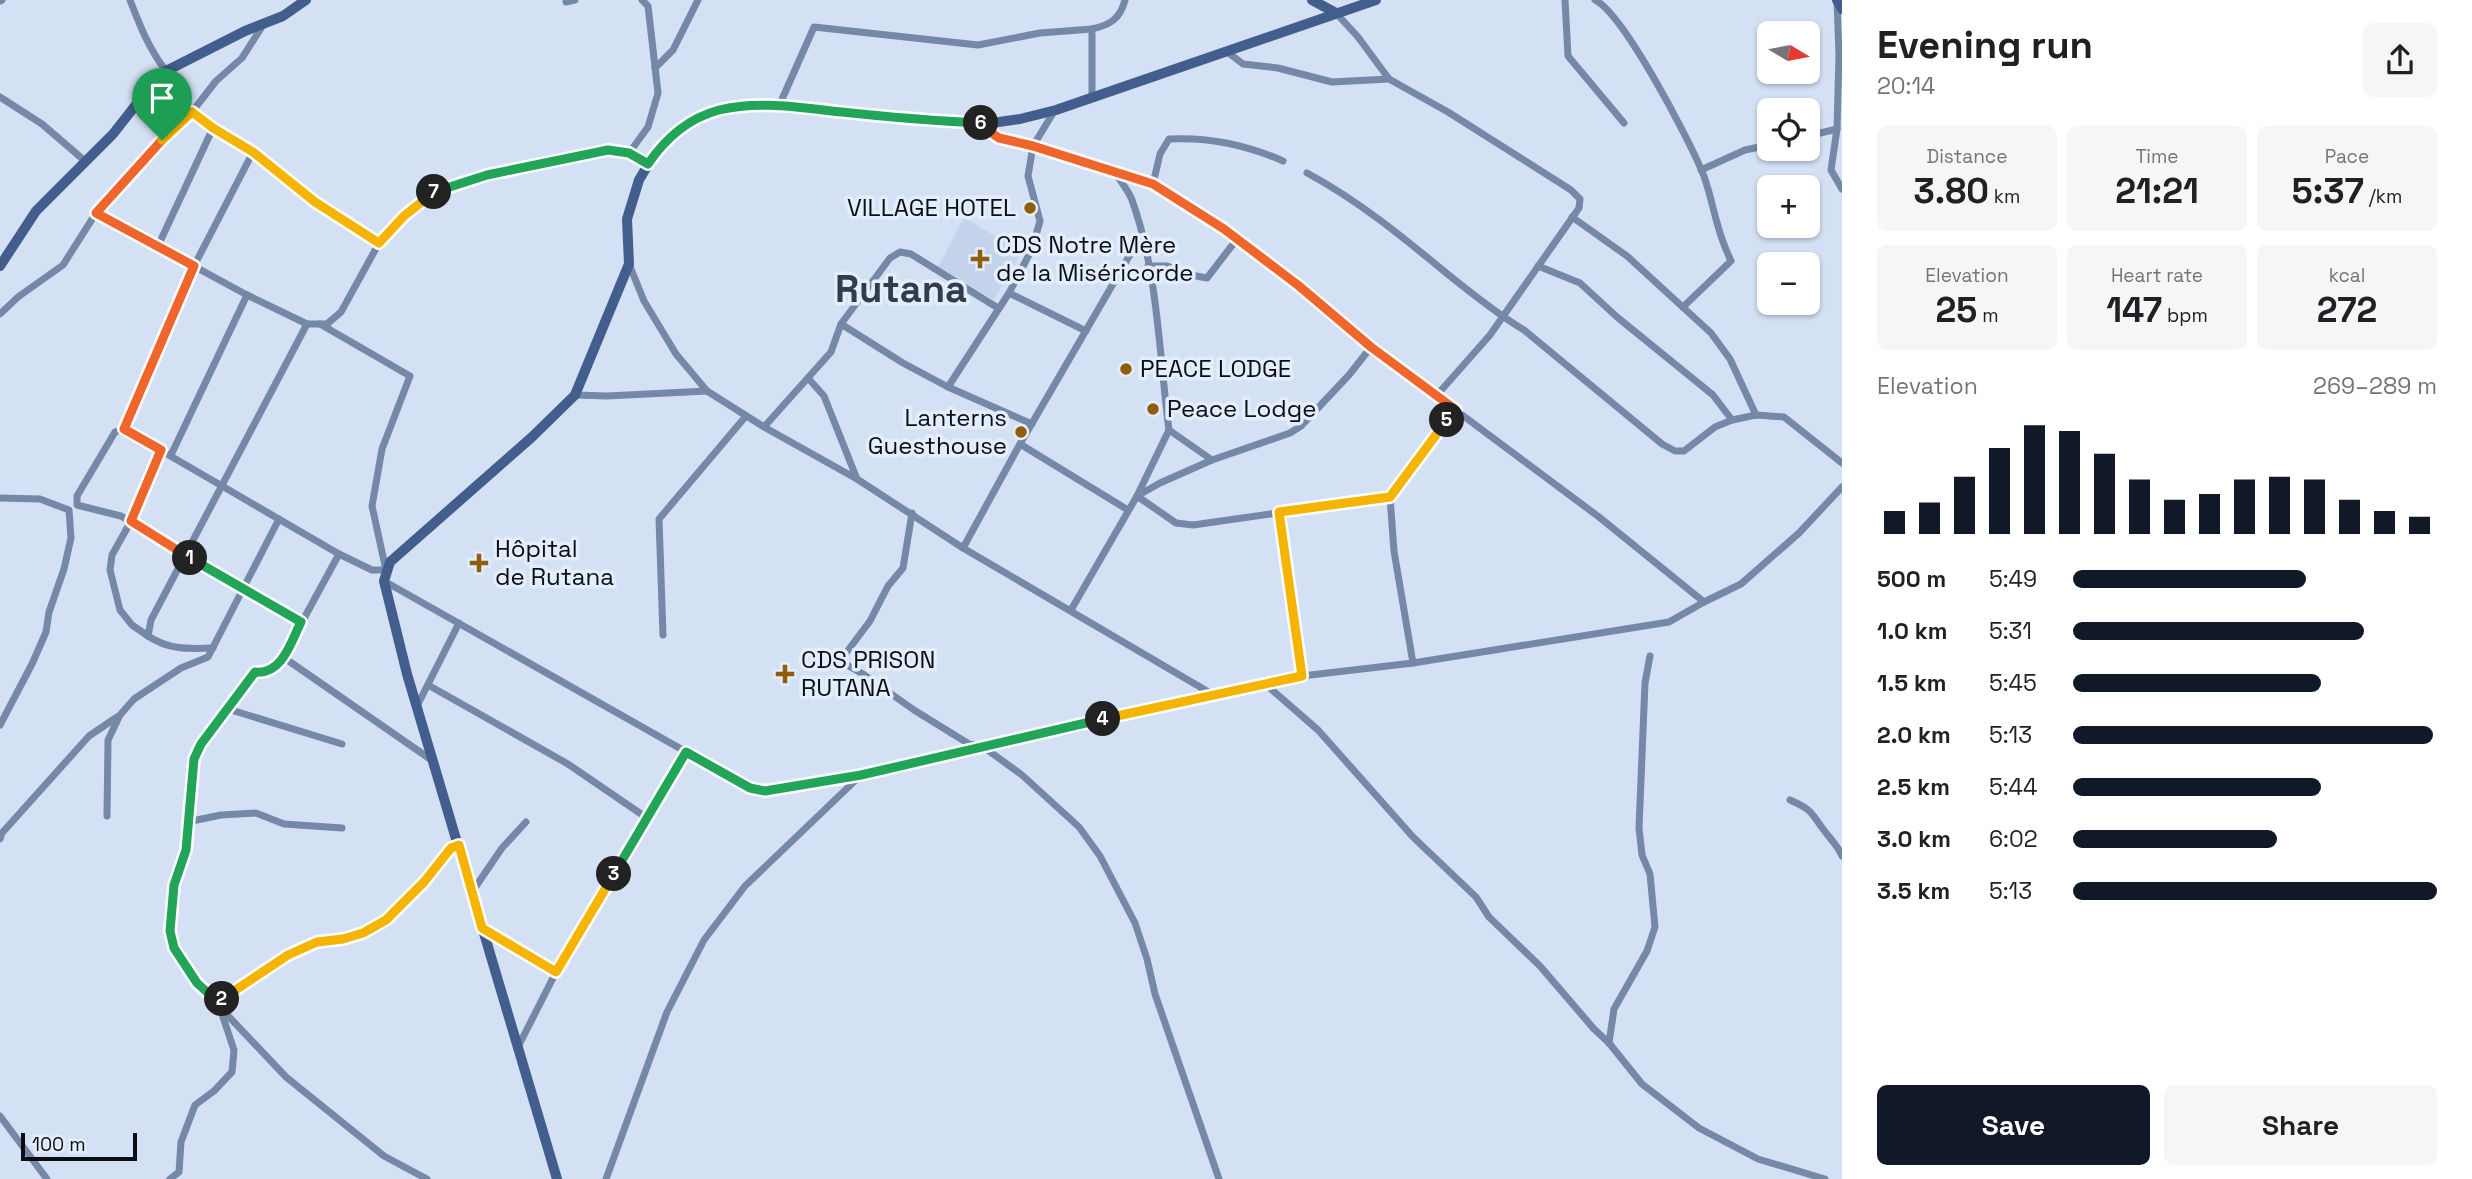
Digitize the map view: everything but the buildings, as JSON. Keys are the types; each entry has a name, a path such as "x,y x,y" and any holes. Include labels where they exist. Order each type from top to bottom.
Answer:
{"main road":[{"path":"0,266 36,211 113,134 153,83 166,71 283,16 306,0"},
{"path":"1312,0 1336,13"},
{"path":"557,1179 400,648 384,581 390,562 532,437 575,395 629,264 627,219 631,202 648,164 665,142 700,117 734,107 779,106 985,124 1020,119 1056,110 1376,0"},
{"path":"1837,0 1842,9"}],"street":[{"path":"130,0 144,38 166,71"},
{"path":"566,2 575,0"},
{"path":"629,153 648,127 658,93 648,6 642,0"},
{"path":"655,68 673,50 698,0"},
{"path":"779,106 814,27 978,45 1040,33 1092,29 1108,25 1117,18 1125,0"},
{"path":"1565,0 1568,56 1623,123"},
{"path":"1595,0 1600,2 1619,25 1655,77 1702,170 1719,231 1731,261 1683,307"},
{"path":"1837,0 1837,129 1832,170 1842,189"},
{"path":"1336,13 1389,79 1448,112 1571,190 1580,199 1580,208 1490,335 1437,395"},
{"path":"0,314 18,297 63,265 96,213 162,140 192,112 216,81 242,58 264,24"},
{"path":"1092,29 1093,97"},
{"path":"1226,51 1243,64 1278,68 1332,82 1389,79"},
{"path":"0,97 42,124 85,161"},
{"path":"948,387 1009,293 1032,249 1040,221 1028,176 1033,146 1056,110"},
{"path":"192,112 253,152 315,202 379,243"},
{"path":"985,124 996,137 1153,184 1237,239 1299,286 1371,347 1600,517 1703,602"},
{"path":"158,246 213,128"},
{"path":"1820,133 1837,129"},
{"path":"1153,184 1160,154 1169,139 1194,138 1241,146 1283,160"},
{"path":"1702,170 1745,150 1757,148"},
{"path":"96,213 247,295 307,324 327,324 341,312 379,243 404,216 436,190 487,175 608,150 629,153 648,164"},
{"path":"253,152 194,266 124,429 116,432 77,496 77,505 131,521 301,622"},
{"path":"1071,610 1137,496 1169,430 1155,306 1142,234 1131,197 1114,171"},
{"path":"1307,173 1330,185 1503,317 1524,330 1662,444 1675,451 1684,451 1714,427 1732,420 1756,415 1784,417 1842,463"},
{"path":"1572,217 1627,256 1712,333 1730,359 1756,415"},
{"path":"963,548 1142,234"},
{"path":"1148,266 1167,265 1186,274 1207,278 1237,239"},
{"path":"764,427 831,352 841,324 890,258 900,252 911,254 998,308"},
{"path":"629,264 644,301 676,354 706,391 857,479 963,548 1212,694"},
{"path":"1538,266 1580,283 1617,317 1713,395 1732,420"},
{"path":"1009,293 1086,331"},
{"path":"171,455 247,295"},
{"path":"148,636 151,620 307,324"},
{"path":"124,429 339,554 372,570 386,570 372,506 382,449 410,376 320,324"},
{"path":"841,324 903,363 948,387 1032,424"},
{"path":"1137,496 1212,460 1290,433 1301,426 1349,375 1371,347"},
{"path":"808,378 824,396 857,479"},
{"path":"575,395 706,391"},
{"path":"1413,663 1394,551 1390,497 1456,410"},
{"path":"663,635 659,519 746,416"},
{"path":"1169,430 1212,460"},
{"path":"1020,444 1128,510"},
{"path":"161,450 131,521 112,555 110,570 120,610 132,625 160,644 178,649 213,649"},
{"path":"384,581 750,788 765,791 861,775 1264,683 1413,663 1669,622 1741,584 1799,533 1842,487"},
{"path":"1137,496 1176,523 1193,525 1390,497"},
{"path":"0,498 40,499 69,510 71,538 64,569 49,612 46,632 0,725"},
{"path":"1279,512 1302,676"},
{"path":"912,513 902,568 888,586 870,621 840,661 969,744 982,746 1022,775 1079,827 1100,856 1135,923 1155,994 1219,1179"},
{"path":"0,839 26,805 89,736 120,715 134,699 181,668 208,657 279,519"},
{"path":"339,554 283,657 273,669 265,673 255,672 201,744 194,759 186,850 174,885 170,931 174,948 197,983 286,1077 384,1156 427,1179"},
{"path":"417,706 459,623"},
{"path":"1609,1043 1614,1009 1647,951 1655,927 1650,874 1642,855 1639,828 1645,683 1650,656"},
{"path":"283,657 433,761"},
{"path":"1264,683 1318,730 1413,837 1476,897 1489,917 1540,965 1642,1084 1699,1128 1758,1159 1825,1179"},
{"path":"428,685 568,764 647,818"},
{"path":"228,709 342,744"},
{"path":"107,816 108,740 120,715"},
{"path":"518,1047 556,972 686,752"},
{"path":"606,1179 667,1012 704,940 745,886 861,775"},
{"path":"1790,800 1816,815 1823,828 1837,843 1842,856"},
{"path":"187,822 221,815 256,813 284,824 342,828"},
{"path":"472,892 502,848 526,822"},
{"path":"218,1003 288,955 317,942 363,933 386,920 424,882 451,848 459,845"},
{"path":"482,928 556,972"},
{"path":"170,1179 179,1172 181,1142 195,1105 214,1091 232,1072 234,1049 218,1003"},
{"path":"0,1116 47,1179"}],"shaded area":[{"name":"CDS Notre Mère de la Miséricorde","path":"964,218 1022,251 994,300 938,267"}],"place":[{"name":"VILLAGE HOTEL","path":"1030,208"},
{"name":"CDS Notre Mère de la Miséricorde","path":"980,259"},
{"name":"PEACE LODGE","path":"1126,369"},
{"name":"Peace Lodge","path":"1153,409"},
{"name":"Lanterns Guesthouse","path":"1021,432"},
{"name":"Hôpital de Rutana","path":"479,563"},
{"name":"CDS PRISON RUTANA","path":"785,674"}],"district":[{"name":"Rutana","path":"901,289"}],"route":[{"path":"779,106 985,124 996,137 1153,184 1224,229 1299,286 1371,347 1456,410 1390,497 1279,512 1302,676 861,775 765,791 750,788 686,752 556,972 482,928 459,845 451,848 424,882 386,920 363,933 317,942 288,955 218,1002 197,983 174,948 170,931 174,885 186,850 194,759 201,744 255,672 265,673 273,669 283,657 301,622 131,521 161,450 124,429 194,266 96,213 162,140 192,112 253,152 315,202 379,243 404,216 436,190 487,175 608,150 629,153 648,164 665,142 682,128 700,117 734,107 779,106"}]}
